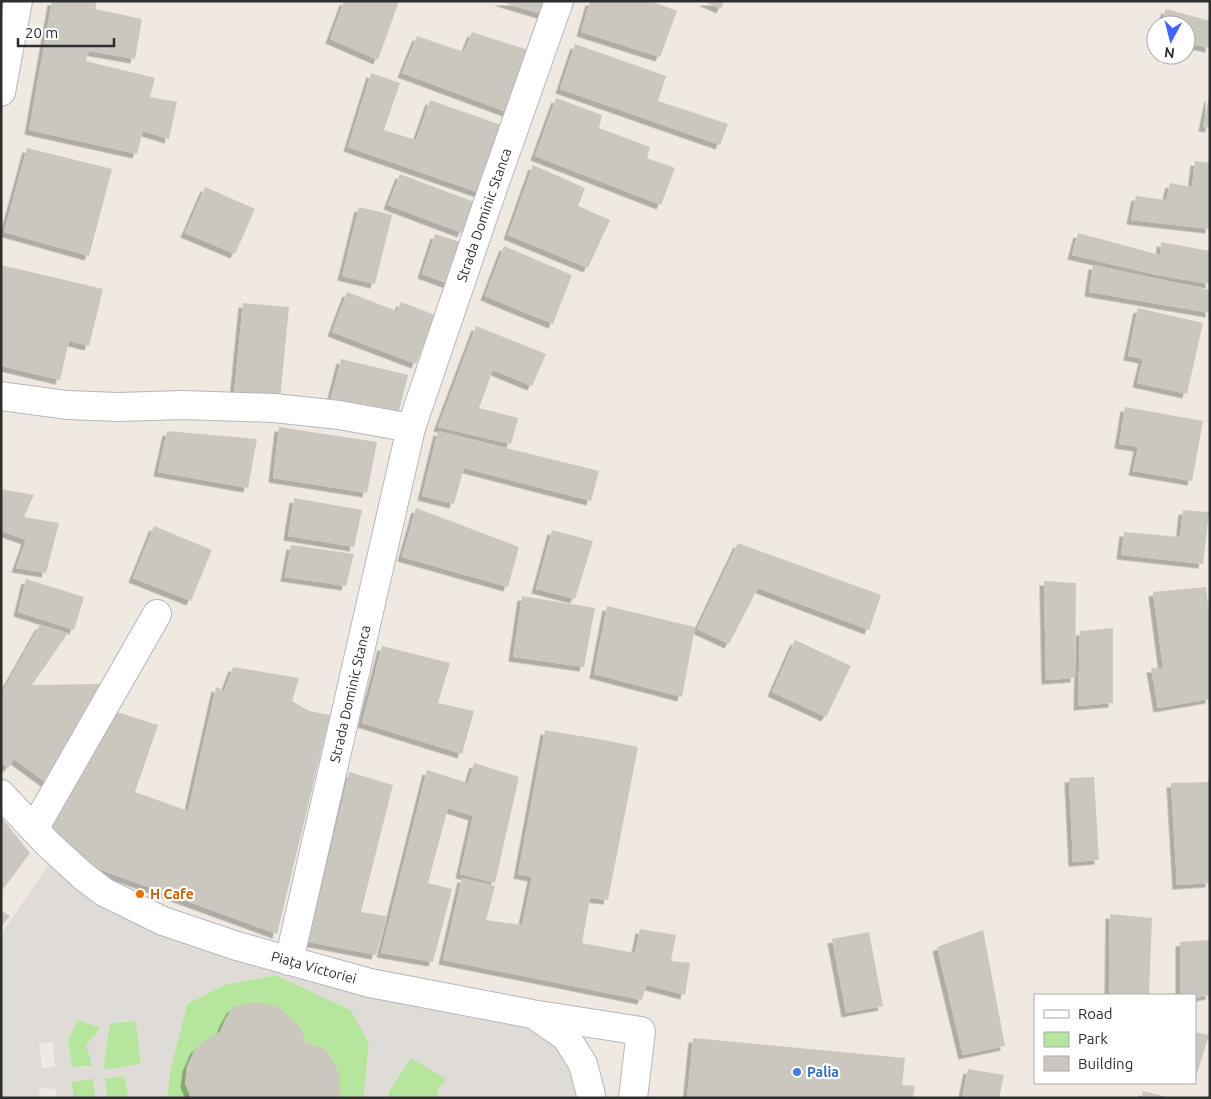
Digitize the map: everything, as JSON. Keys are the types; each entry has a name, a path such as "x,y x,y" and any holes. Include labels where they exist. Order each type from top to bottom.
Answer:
{"street":[{"path":"1,92 18,1"},
{"name":"Strada Dominic Stanca","path":"288,961 411,428 559,1"},
{"path":"1,396 84,406 183,405 274,408 339,415 411,428"},
{"path":"34,829 157,614"},
{"name":"Piața Victoriei","path":"1,794 83,876 104,892 163,921 237,946 370,984 532,1014 641,1031 633,1098"},
{"name":"Piața Victoriei","path":"532,1014 566,1038 582,1064 591,1098"}],"green space":[{"path":"276,975 351,1010 369,1042 364,1098 167,1098 170,1071 187,1004 224,985"},
{"path":"78,1019 101,1028 92,1066 72,1067 68,1040"},
{"path":"136,1021 141,1064 103,1070 110,1023"},
{"path":"411,1058 447,1079 439,1088 437,1098 390,1098 388,1093"},
{"path":"124,1076 129,1098 107,1098 105,1078"},
{"path":"93,1078 96,1098 74,1098 71,1082"}],"shaded area":[{"path":"51,861 84,894 166,934 524,1021 568,1054 582,1098 437,1098 439,1088 447,1079 411,1058 388,1092 390,1098 364,1098 369,1042 351,1010 276,975 224,985 187,1004 170,1071 167,1098 129,1098 124,1076 105,1078 107,1098 96,1098 92,1078 71,1082 74,1098 58,1098 55,1089 39,1087 40,1098 1,1098 1,934","holes":["78,1020 100,1028 86,1045 92,1066 72,1067 68,1040","136,1021 141,1064 103,1070 110,1023","53,1042 55,1067 42,1068 39,1043"]}],"building":[{"path":"52,1 97,1 95,9 142,19 135,59 89,51 86,61 155,78 150,97 177,102 169,139 143,131 137,154 29,130"},
{"path":"344,1 399,1 378,60 330,39"},
{"path":"498,1 549,1 545,15"},
{"path":"590,1 651,1 677,11 660,57 581,32"},
{"path":"703,1 724,1 721,9"},
{"path":"1166,9 1188,15 1164,15"},
{"path":"1196,17 1210,21 1210,48 1196,45"},
{"path":"472,32 528,50 507,112 402,73 417,36 464,52"},
{"path":"575,44 666,76 658,101 728,124 720,145 560,89"},
{"path":"371,73 400,83 384,130 416,140 430,100 501,125 480,193 348,147"},
{"path":"556,98 602,115 599,128 650,147 647,158 675,168 661,205 535,156"},
{"path":"1210,98 1210,128 1203,127"},
{"path":"27,148 112,169 89,256 4,232"},
{"path":"1195,161 1210,163 1210,229 1131,220 1136,196 1166,200 1170,183 1192,187"},
{"path":"533,165 585,188 578,206 610,220 588,268 508,235"},
{"path":"400,174 474,202 462,233 388,205"},
{"path":"205,187 255,209 235,254 185,233"},
{"path":"359,207 392,215 375,284 342,276"},
{"path":"1078,233 1160,255 1161,242 1210,251 1210,284 1157,275 1072,255"},
{"path":"435,234 463,243 449,284 422,274"},
{"path":"504,246 572,275 553,324 485,296"},
{"path":"1,265 103,289 89,346 69,341 60,380 1,366"},
{"path":"1093,265 1210,290 1210,313 1089,292"},
{"path":"347,292 397,311 401,302 435,315 416,364 332,332"},
{"path":"243,303 289,307 280,399 234,394"},
{"path":"1138,308 1203,323 1187,394 1137,383 1143,359 1128,356"},
{"path":"476,326 546,354 532,386 493,370 479,408 518,418 511,444 438,427"},
{"path":"341,359 408,375 397,419 330,402"},
{"path":"1125,407 1203,421 1192,481 1133,471 1138,447 1119,444"},
{"path":"279,427 377,442 367,493 273,478"},
{"path":"167,431 257,439 248,488 158,472"},
{"path":"438,431 599,471 591,501 464,468 454,504 422,496"},
{"path":"1,489 34,495 24,517 59,523 46,573 16,568 26,540 1,531"},
{"path":"294,498 362,510 354,547 288,536"},
{"path":"416,508 519,547 508,587 402,557"},
{"path":"1183,510 1209,512 1203,564 1121,555 1124,532 1180,537"},
{"path":"154,526 212,550 191,601 133,578"},
{"path":"552,530 593,541 575,599 536,589"},
{"path":"738,543 881,595 869,630 758,588 729,644 697,629"},
{"path":"291,545 354,554 346,586 285,577"},
{"path":"26,579 84,597 74,630 18,612"},
{"path":"1044,581 1076,583 1075,678 1046,680"},
{"path":"1206,587 1210,624 1210,699 1158,708 1151,668 1163,668 1153,592"},
{"path":"522,596 595,608 584,667 513,657"},
{"path":"607,606 695,627 682,697 594,674"},
{"path":"40,625 68,633 32,685 100,684 66,762 52,787 14,759 8,768 1,762 1,694"},
{"path":"1113,628 1113,703 1078,706 1080,631"},
{"path":"795,640 851,666 826,717 772,692"},
{"path":"382,646 450,663 438,703 474,711 462,754 362,723"},
{"path":"233,667 299,678 292,701 309,711 330,715 277,934 82,863 43,829 107,709 158,725 135,792 188,811 216,687 224,691"},
{"path":"545,730 638,747 608,900 590,898 582,943 635,953 640,929 676,935 671,961 690,963 685,995 646,985 642,1000 443,960 462,878 495,886 486,920 522,925 532,877 518,874"},
{"path":"474,763 519,777 495,883 460,874 473,816 448,808 428,883 452,889 433,962 381,953 427,770 468,783"},
{"path":"349,772 393,785 361,912 387,916 376,955 309,942"},
{"path":"1094,777 1099,860 1073,862 1069,778"},
{"path":"1210,782 1210,883 1177,885 1171,783"},
{"path":"1,817 30,853 1,892"},
{"path":"1,910 10,916 1,927"},
{"path":"1110,914 1152,918 1149,994 1109,994"},
{"path":"983,930 1005,1046 963,1055 937,947"},
{"path":"869,932 883,1006 846,1013 832,939"},
{"path":"1210,940 1210,995 1196,998 1196,994 1180,994 1180,942"},
{"path":"247,1003 264,1003 279,1008 301,1028 305,1042 324,1049 340,1075 340,1098 191,1098 185,1083 187,1067 195,1049 220,1032 232,1008"},
{"path":"1196,1032 1209,1035 1196,1077"},
{"name":"Palia","path":"693,1038 905,1058 902,1085 915,1086 913,1098 687,1098"},
{"path":"968,1069 1004,1075 999,1098 962,1098"},
{"path":"1143,1091 1167,1097 1142,1098"}],"place":[{"name":"H Cafe","path":"140,894"},
{"name":"Palia","path":"797,1072"}]}
